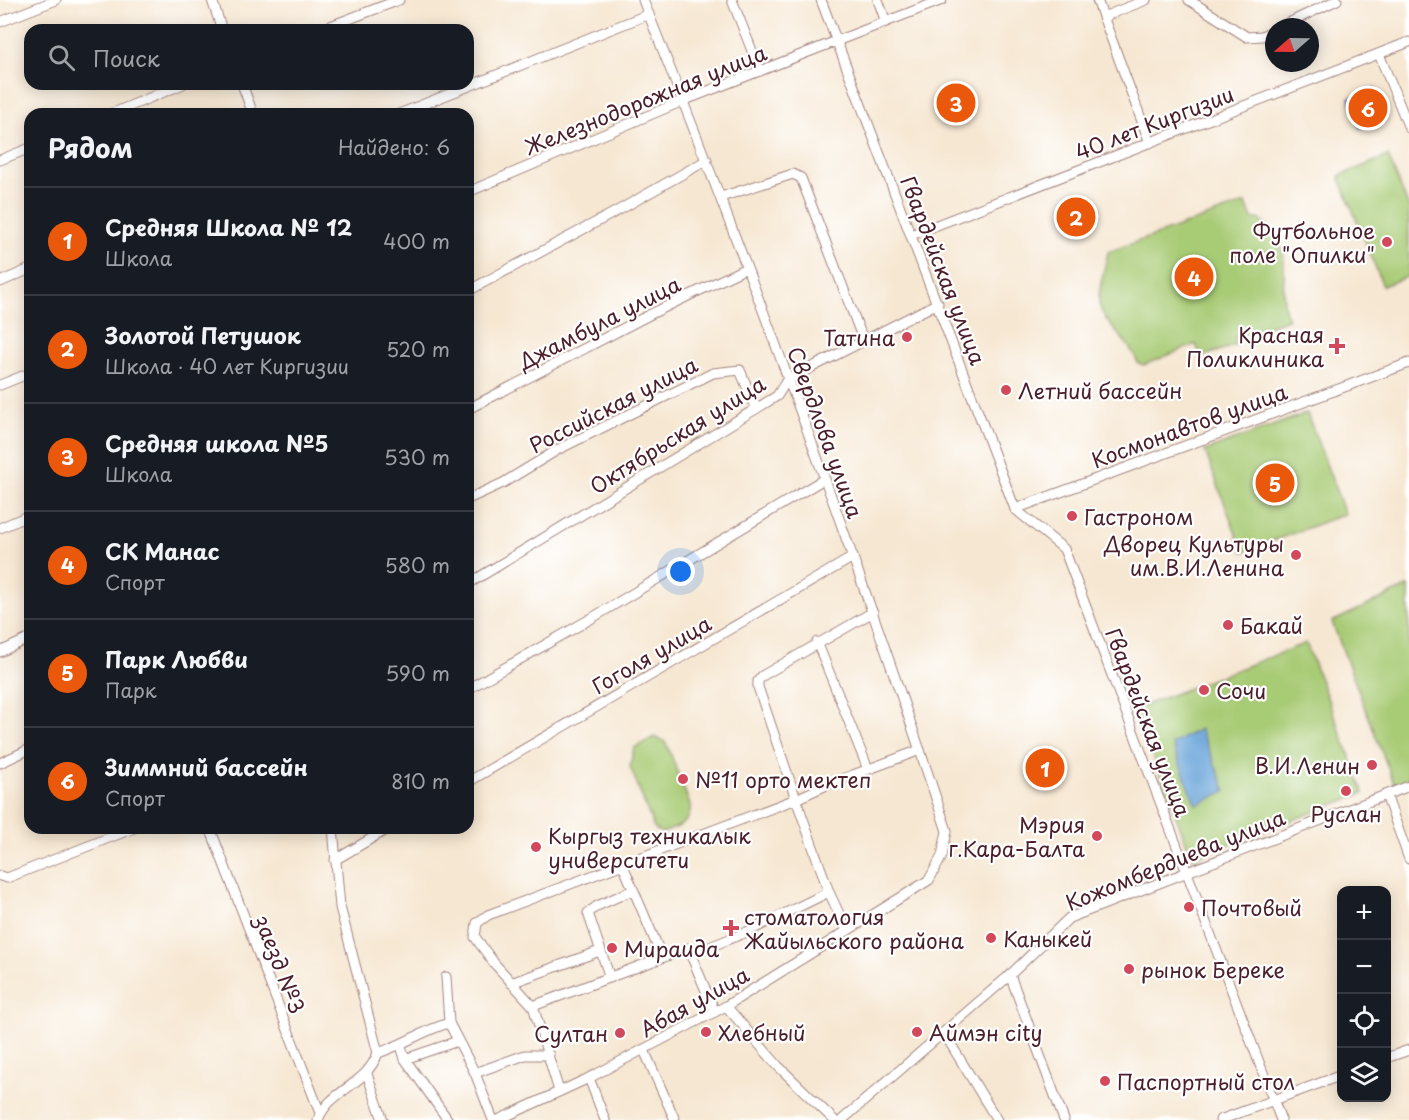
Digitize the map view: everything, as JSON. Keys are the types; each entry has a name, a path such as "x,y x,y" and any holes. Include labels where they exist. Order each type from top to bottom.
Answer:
{"street":[{"path":"0,22 56,0"},
{"path":"212,0 220,24"},
{"path":"337,24 399,0"},
{"name":"Свердлова улица","path":"643,0 685,100 721,196 873,612 947,831 942,856 929,880"},
{"path":"732,0 760,71"},
{"name":"Гвардейская улица","path":"821,0 1016,509 1064,549 1281,1120"},
{"path":"878,0 886,22"},
{"name":"Железнодорожная улица","path":"474,189 685,100 942,0"},
{"path":"1097,0 1150,143"},
{"path":"1103,17 1146,0"},
{"path":"1189,0 1247,37 1265,34"},
{"path":"1299,18 1338,0"},
{"path":"474,84 649,14"},
{"name":"40 лет Киргизии","path":"911,235 1409,42"},
{"path":"1379,54 1409,128"},
{"path":"125,108 169,90"},
{"path":"244,90 251,108"},
{"path":"414,108 459,90"},
{"path":"0,160 24,150"},
{"path":"474,288 707,160"},
{"path":"721,196 793,174 801,178 864,342"},
{"name":"Джамбула улица","path":"474,407 651,314 746,268"},
{"path":"0,282 24,272"},
{"name":"Октябрьская улица","path":"474,580 777,396 787,380 938,303"},
{"name":"Космонавтов улица","path":"1016,509 1409,363"},
{"name":"Российская улица","path":"474,497 503,483 580,438 713,373 740,370 756,409"},
{"path":"0,385 24,375"},
{"path":"474,686 824,479"},
{"path":"0,528 24,518"},
{"name":"Гоголя улица","path":"474,778 853,557"},
{"path":"847,931 829,891 757,683 762,675 873,612"},
{"path":"0,652 24,641"},
{"path":"817,642 868,769"},
{"path":"559,1091 532,1006 475,937 477,923 488,915 920,750"},
{"path":"0,763 24,752"},
{"name":"Кожомбердиева улица","path":"844,1119 1010,975 1069,918 1409,786"},
{"path":"1386,795 1409,859"},
{"path":"0,876 7,878 119,834"},
{"name":"заезд №3","path":"212,834 319,1117"},
{"path":"319,1117 325,1105 367,1074 378,1053 340,907 333,834"},
{"path":"335,860 379,834"},
{"path":"622,863 662,957"},
{"name":"Абая улица","path":"498,1120 589,1078 726,1006 929,880"},
{"path":"610,978 588,913 597,906 633,890"},
{"path":"692,954 747,932 829,891"},
{"path":"532,1006 687,948 692,954 715,1012"},
{"path":"511,983 600,951"},
{"path":"1010,975 1064,1120"},
{"path":"446,977 449,1023 475,1073 494,1120"},
{"path":"726,1006 778,1066 834,1120"},
{"path":"378,1053 401,1046 432,1028 449,1023"},
{"path":"944,1033 997,1120"},
{"path":"405,1059 458,1041"},
{"path":"401,1046 405,1059 448,1120"},
{"path":"644,1050 675,1120"},
{"path":"1391,1056 1409,1050"},
{"path":"475,1073 525,1055 549,1055"},
{"path":"367,1074 383,1120"},
{"path":"1220,1120 1337,1076"},
{"path":"589,1078 605,1120"},
{"path":"520,1110 525,1120"}],"green space":[{"name":"Футбольное поле \"Опилки\"","path":"1388,156 1409,208 1409,276 1383,286 1339,176"},
{"path":"1246,203 1252,219 1259,219 1272,231 1280,243 1284,255 1283,292 1288,319 1234,338 1236,345 1201,357 1196,344 1144,365 1138,363 1129,347 1106,320 1099,304 1100,286 1108,252"},
{"path":"1307,413 1345,514 1243,552 1205,451"},
{"path":"1409,586 1409,781 1395,786 1332,622"},
{"path":"1306,643 1364,793 1192,858 1135,709"},
{"path":"654,737 664,741 668,747 690,805 689,817 686,821 678,827 661,833 654,828 630,766 634,748"}],"water":[{"path":"1375,88 1386,119 1360,128 1349,98"},
{"path":"1200,729 1226,791 1196,805 1172,744"}],"place":[{"name":"Средняя школа №5","path":"956,103"},
{"name":"Зиммний бассейн","path":"1368,108"},
{"name":"Золотой Петушок","path":"1076,217"},
{"name":"Футбольное поле \"Опилки\"","path":"1387,242"},
{"name":"СК Манас","path":"1194,277"},
{"name":"Татина","path":"907,337"},
{"name":"Красная Поликлиника","path":"1337,346"},
{"name":"Летний бассейн","path":"1006,390"},
{"name":"Парк Любви","path":"1275,483"},
{"name":"Гастроном","path":"1072,516"},
{"name":"Дворец Культуры им.В.И.Ленина","path":"1296,555"},
{"name":"Бакай","path":"1228,625"},
{"name":"Сочи","path":"1204,690"},
{"name":"В.И.Ленин","path":"1372,765"},
{"name":"Средняя Школа № 12","path":"1045,768"},
{"name":"№11 орто мектеп","path":"683,779"},
{"name":"Руслан","path":"1346,791"},
{"name":"Мэрия г.Кара-Балта","path":"1097,836"},
{"name":"Кыргыз техникалык университети","path":"536,847"},
{"name":"Почтовый","path":"1189,907"},
{"name":"стоматология Жайыльского района","path":"731,928"},
{"name":"Каныкей","path":"991,938"},
{"name":"Мираида","path":"612,948"},
{"name":"рынок Береке","path":"1129,969"},
{"name":"Хлебный","path":"706,1032"},
{"name":"Аймэн city","path":"917,1032"},
{"name":"Султан","path":"620,1033"},
{"name":"Паспортный стол","path":"1105,1081"}]}
